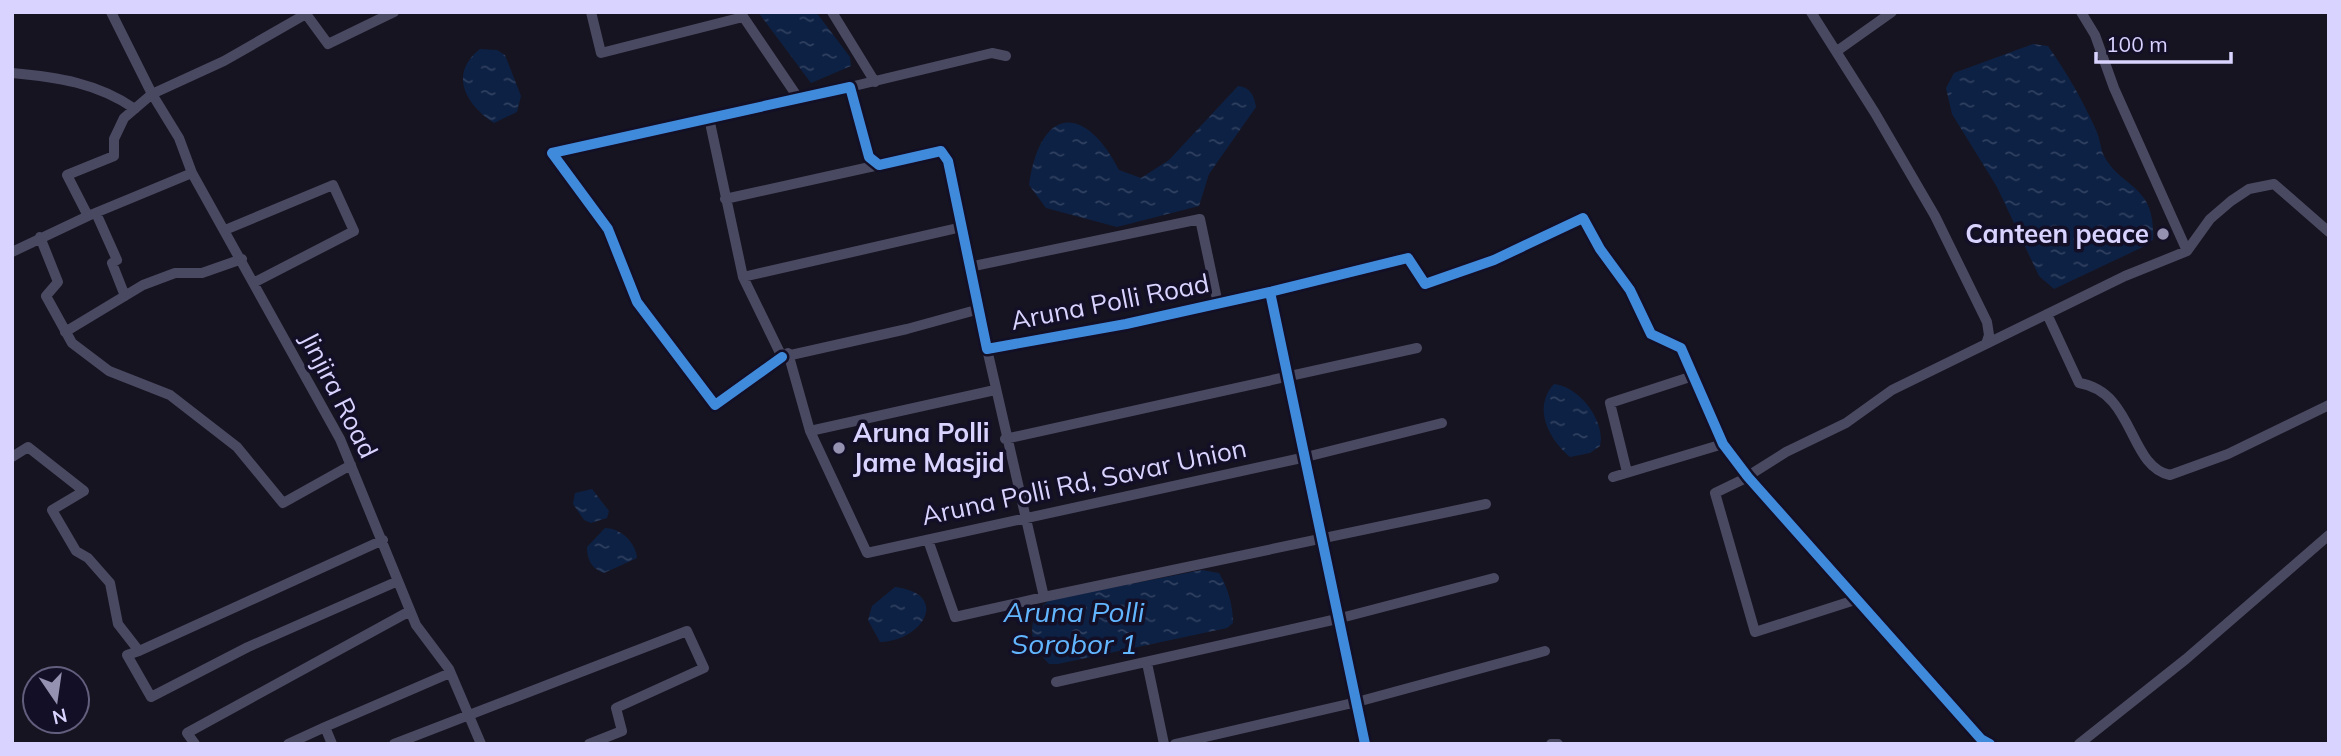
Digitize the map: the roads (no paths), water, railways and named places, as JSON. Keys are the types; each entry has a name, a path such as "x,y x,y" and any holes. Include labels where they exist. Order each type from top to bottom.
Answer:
{"street":[{"name":"Jinjira Road","path":"111,12 152,94 179,138 192,173 255,282 351,465 416,625 450,673 481,744"},
{"path":"125,296 112,263 117,260 67,176 114,156 114,139 124,118 152,94 224,61 306,14 328,44 394,12"},
{"path":"591,12 601,53 742,14 799,99"},
{"path":"832,12 875,82"},
{"path":"1811,12 1837,51 1934,216 1987,322 1990,335 1986,344"},
{"path":"1837,51 1892,12"},
{"path":"2081,12 2095,35 2114,88 2187,251"},
{"path":"976,310 907,330 785,355 715,405 637,302 608,229 552,153 875,82 992,53 1006,56"},
{"path":"12,73 87,85 114,94 135,109"},
{"path":"850,87 869,157 879,164"},
{"path":"709,118 743,277 785,355 810,431 995,390"},
{"name":"Aruna Polli Road","path":"879,164 941,151 948,161 976,310 1044,597"},
{"path":"725,199 879,164"},
{"path":"12,252 92,214 192,173"},
{"path":"1857,598 1755,632 1715,493 1786,452 1846,423 1892,390 2046,314 2187,251 2210,219 2249,189 2274,184 2329,232"},
{"path":"225,230 333,185 354,231 255,282"},
{"path":"1365,744 1270,292 1408,258 1425,284 1494,260 1583,218 1600,249 1630,290 1651,334 1681,348 1723,444 1748,476 1981,739 1990,744"},
{"path":"969,267 1200,219 1218,304"},
{"path":"743,277 962,227"},
{"path":"40,237 58,282 46,296 72,343 109,371 170,395 237,447 283,503 351,465"},
{"path":"65,332 143,285 175,273 202,273 242,259"},
{"name":"Aruna Polli Road","path":"987,349 1270,292"},
{"path":"2046,314 2079,383 2098,386 2115,404 2145,456 2160,473 2170,475 2228,454 2329,405"},
{"path":"1005,439 1417,348"},
{"path":"1627,472 1610,402 1693,376"},
{"name":"Aruna Polli Rd, Savar Union","path":"810,431 867,553 1306,457 1442,423"},
{"path":"1613,477 1723,444"},
{"path":"12,457 28,447 84,491 52,510 76,551 88,558 110,583 118,624 139,651"},
{"path":"928,540 955,617 1486,504"},
{"path":"2079,744 2186,659 2329,535"},
{"path":"383,540 127,655 151,697 248,647 398,581"},
{"path":"1056,682 1337,619 1494,578"},
{"path":"195,744 187,733 410,611"},
{"path":"394,744 687,631 704,668 615,708 622,731 589,744"},
{"path":"1175,744 1357,702 1545,651"},
{"path":"1147,663 1164,744"},
{"path":"288,744 450,673"},
{"path":"325,727 332,744"},
{"path":"1551,744 1558,744"}],"water":[{"path":"758,12 816,12 850,57 851,66 811,83"},
{"path":"2033,44 2048,46 2055,56 2091,119 2104,156 2120,176 2144,198 2153,222 2153,240 2145,246 2054,289 2039,276 1997,187 1952,114 1946,88 1954,73"},
{"path":"480,49 497,50 505,55 521,96 517,112 494,123 476,107 464,89 465,69"},
{"path":"1238,86 1251,92 1256,107 1209,174 1199,206 1117,227 1046,208 1029,185 1043,140 1053,128 1065,123 1078,124 1092,133 1106,148 1119,170 1141,178 1169,160"},
{"path":"1554,384 1573,391 1589,406 1595,416 1601,436 1600,446 1590,453 1570,457 1550,432 1544,403"},
{"path":"592,489 609,511 607,518 591,523 584,520 573,504 575,493"},
{"path":"605,528 627,537 637,558 604,573 591,563 587,547"},
{"name":"Aruna Polli Sorobor 1","path":"1202,570 1219,573 1225,585 1233,616 1233,623 1227,628 1058,664 1049,664 1033,639 1036,615 1049,600"},
{"path":"895,587 912,591 922,598 926,607 925,617 908,634 895,640 880,642 868,620 872,606"}],"place":[{"name":"Canteen peace","path":"2163,234"},
{"name":"Aruna Polli Jame Masjid","path":"839,448"}]}
